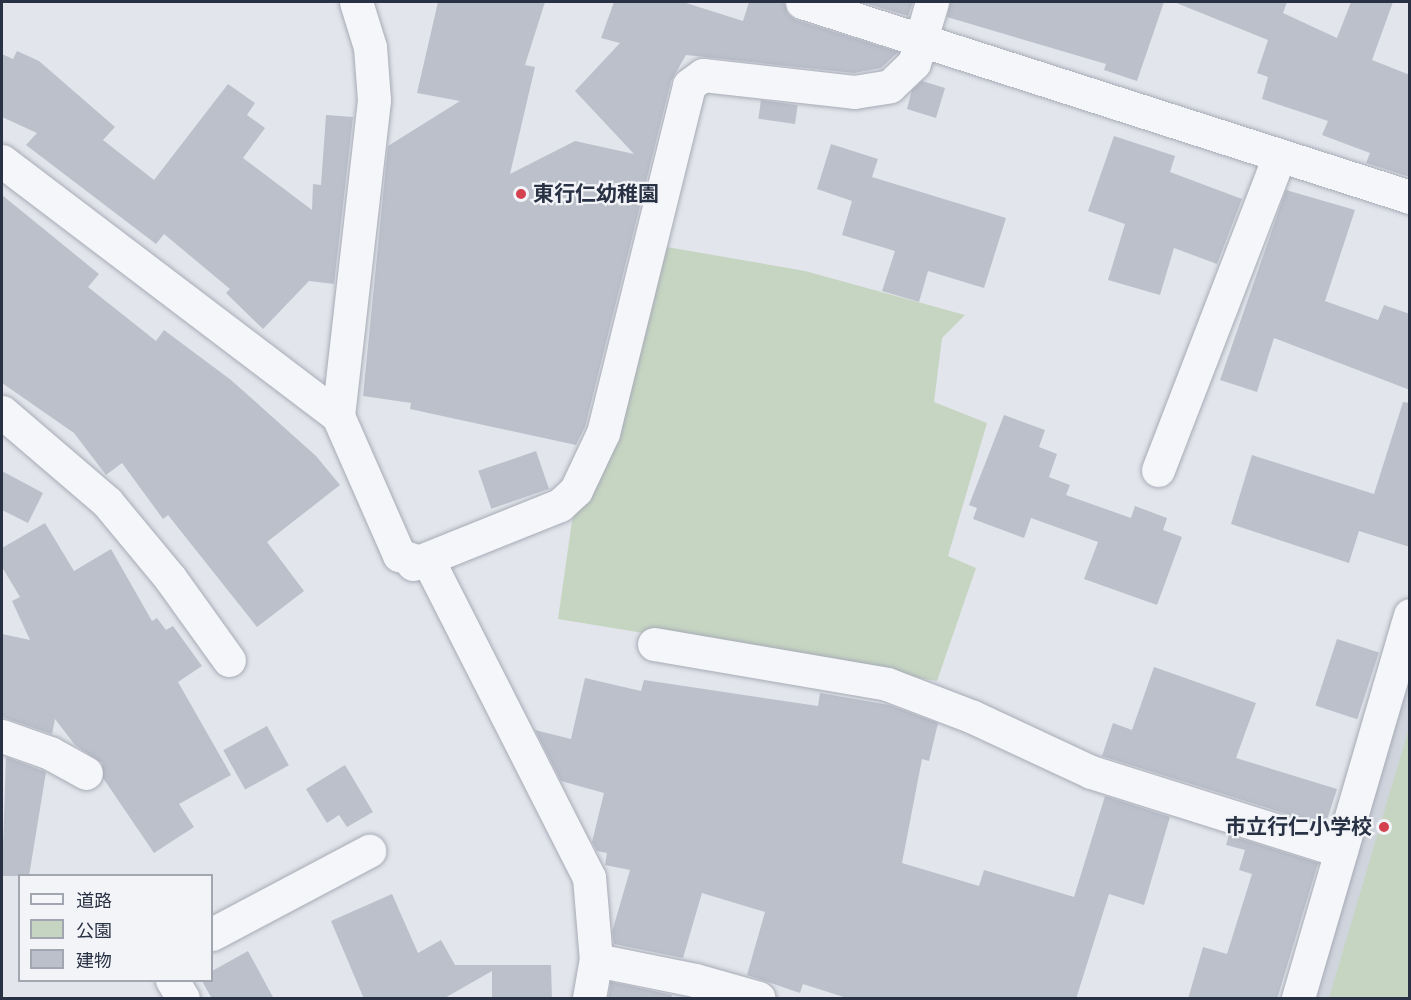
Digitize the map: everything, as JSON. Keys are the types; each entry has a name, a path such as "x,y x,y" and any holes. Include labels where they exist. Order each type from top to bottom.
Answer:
{"street":[{"path":"338,416 374,100 370,47 356,2"},
{"path":"802,2 920,43 1410,197"},
{"path":"413,564 560,505 580,481 603,433 630,336 689,85 703,75 854,92 890,86 908,73 932,2"},
{"path":"1158,470 1279,156"},
{"path":"2,160 338,416 399,555 413,564 431,566 589,877 596,960 589,999"},
{"path":"2,412 107,502 170,578 229,660"},
{"path":"1298,999 1410,615"},
{"path":"654,644 887,684 973,717 1091,772 1341,851"},
{"path":"2,736 50,753 86,773"},
{"path":"213,933 369,851"},
{"path":"596,960 759,999"},
{"path":"173,982 183,999"}],"shaded area":[{"name":"市立行仁小学校","path":"1409,655 1409,998 1309,998"}],"green space":[{"path":"667,247 805,271 965,315 942,338 934,402 987,423 948,556 976,568 937,681 558,619 573,514 615,447"},
{"name":"市立行仁小学校","path":"1409,728 1409,998 1329,998"}],"building":[{"path":"438,2 545,2 525,65 535,67 510,174 575,141 634,154 575,91 620,43 601,38 614,2 683,2 743,21 749,2 784,2 788,14 796,20 898,52 881,68 854,73 686,55 671,81 585,427 576,445 410,409 411,403 363,396 388,146 460,101 417,93"},
{"path":"862,2 913,2 908,16"},
{"path":"950,2 1164,2 1137,81 1104,70 1106,64 947,17"},
{"path":"1174,2 1287,2 1283,13 1337,38 1351,2 1393,2 1372,60 1410,75 1410,177 1366,163 1370,153 1322,135 1328,121 1262,99 1268,77 1257,73 1268,40"},
{"path":"17,51 39,61 115,127 103,140 154,180 228,84 255,103 247,115 265,128 243,158 312,210 313,184 321,185 326,115 353,117 334,284 309,281 263,329 226,293 230,289 164,234 156,244 26,145 37,133 2,117 2,54 13,59"},
{"path":"922,81 945,88 936,118 907,109 912,90"},
{"path":"761,100 798,105 795,124 758,119"},
{"path":"1114,136 1175,156 1170,172 1242,199 1217,264 1174,248 1160,295 1108,280 1125,224 1088,211"},
{"path":"831,144 878,159 872,177 1006,218 984,288 928,271 919,302 882,291 895,251 842,235 852,201 817,189"},
{"path":"1286,190 1355,210 1325,301 1378,320 1384,305 1410,314 1410,390 1274,338 1257,392 1220,380"},
{"path":"2,195 99,274 88,287 156,341 164,330 231,380 316,456 340,485 267,542 304,591 257,627 168,515 163,519 122,463 106,475 74,433 2,383"},
{"path":"1403,402 1410,403 1410,547 1359,531 1349,563 1231,524 1252,455 1374,494"},
{"path":"1004,415 1045,430 1039,447 1057,454 1049,477 1070,485 1066,495 1131,518 1135,506 1167,518 1163,530 1182,537 1157,605 1084,579 1098,542 1031,518 1024,538 973,519 977,508 969,505"},
{"path":"536,451 549,489 491,509 478,471"},
{"path":"2,471 43,493 28,523 2,510"},
{"path":"45,523 74,571 111,549 152,621 157,618 166,630 173,626 202,666 178,682 231,775 179,804 194,827 154,853 103,778 102,763 75,745 55,719 52,734 2,717 2,634 30,640 12,601 20,597 2,567 2,548"},
{"path":"1337,639 1379,653 1357,719 1315,706"},
{"path":"1154,667 1256,703 1236,758 1337,789 1325,826 1102,756 1113,723 1132,730"},
{"path":"585,678 641,691 644,680 818,706 820,693 889,705 938,723 929,761 922,759 902,863 979,886 984,870 1074,897 1105,796 1170,817 1144,905 1109,894 1076,999 850,999 803,984 800,993 747,975 765,912 702,893 683,958 614,944 612,932 630,870 605,865 607,853 597,851 592,842 604,793 561,781 535,730 571,739"},
{"path":"267,726 289,765 245,790 223,750"},
{"path":"6,757 46,772 29,874 2,876"},
{"path":"345,765 373,812 347,827 339,815 327,823 306,789"},
{"path":"1229,835 1318,863 1277,999 1188,999 1203,947 1227,954 1252,874 1239,870 1245,850 1226,845"},
{"path":"392,894 418,953 441,940 455,965 551,965 552,999 492,999 492,971 443,999 364,999 331,921"},
{"path":"248,951 274,999 212,999 203,982 213,982 213,970"},
{"path":"611,982 672,995 671,999 608,999"}],"place":[{"name":"東行仁幼稚園","path":"521,194"},
{"name":"市立行仁小学校","path":"1384,827"}]}
